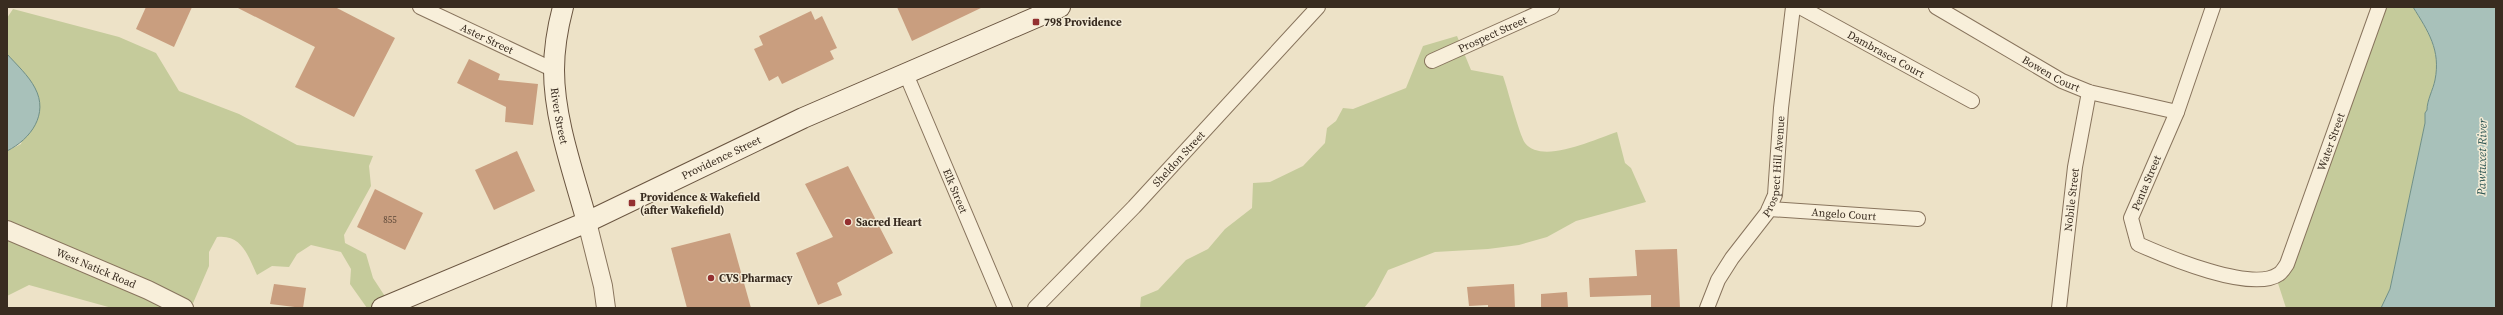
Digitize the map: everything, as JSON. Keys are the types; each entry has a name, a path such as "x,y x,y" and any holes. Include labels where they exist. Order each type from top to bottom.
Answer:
{"main road":[{"name":"River Street","path":"563,7 554,70 564,140 587,222"},
{"name":"Providence Street","path":"382,308 587,222 803,118 1060,7"}],"street":[{"name":"Aster Street","path":"420,7 554,70"},
{"name":"Sheldon Street","path":"1035,308 1134,206 1318,7"},
{"name":"Prospect Street","path":"1432,61 1552,7"},
{"name":"Prospect Hill Avenue","path":"1707,308 1718,280 1732,258 1769,209 1776,190 1781,108 1793,7"},
{"name":"Dambrasca Court","path":"1800,7 1972,101"},
{"name":"Bowen Court","path":"1936,7 2002,44 2040,69 2089,92 2177,112"},
{"name":"Penta Street","path":"2213,7 2177,112 2131,218 2138,244 2169,258 2242,280 2262,280 2279,274"},
{"name":"Water Street","path":"2279,274 2293,252 2305,213 2368,43 2379,7"},
{"name":"Elk Street","path":"906,74 1005,308"},
{"name":"Nobile Street","path":"2059,308 2075,167 2089,92"},
{"name":"Angelo Court","path":"1769,209 1918,219"},
{"path":"587,222 603,286 606,308"},
{"name":"West Natick Road","path":"7,230 148,290 184,308"}],"green space":[{"path":"2378,7 2413,7 2424,24 2432,42 2436,60 2435,80 2425,113 2425,123 2390,289 2381,308 2286,308 2276,277"},
{"path":"13,9 119,37 156,53 179,91 239,114 297,145 373,156 369,166 371,186 344,235 345,243 366,254 373,278 390,304 383,308 367,308 350,284 351,269 341,252 311,245 297,254 289,267 272,266 257,275 243,248 233,239 226,237 217,237 209,252 209,266 191,308 112,308 29,285 7,296 7,151 21,144 35,88 7,54 7,18"},
{"path":"1457,36 1471,70 1503,76 1525,143 1533,149 1543,152 1556,151 1583,144 1617,132 1625,163 1631,168 1646,202 1576,221 1547,237 1519,245 1488,249 1435,252 1388,270 1374,296 1364,308 1140,308 1141,297 1158,290 1186,260 1208,249 1225,229 1252,208 1253,183 1270,182 1303,166 1325,143 1327,128 1336,121 1343,108 1353,109 1406,88 1423,46"}],"water":[{"name":"Pawtuxet River","path":"2413,7 2496,7 2496,308 2381,308 2390,289 2425,123 2425,113 2435,80 2435,50 2424,24"},
{"path":"7,54 22,70 35,88 39,98 40,107 39,116 30,133 16,146 7,151"}],"building":[{"path":"146,7 192,7 174,47 136,29"},
{"path":"236,7 335,7 395,38 354,117 295,87 315,47"},
{"path":"897,7 983,7 912,41"},
{"path":"811,11 815,20 822,16 837,48 830,51 834,59 782,84 778,76 769,81 754,49 763,45 759,36"},
{"path":"469,59 500,74 498,80 538,84 533,125 505,122 506,107 457,83"},
{"path":"517,151 535,191 494,210 475,170"},
{"path":"848,166 893,253 837,283 842,295 818,305 796,253 833,237 805,184"},
{"path":"375,189 423,213 405,250 357,227"},
{"name":"CVS Pharmacy","path":"730,233 751,308 687,308 671,248"},
{"path":"1677,249 1680,308 1651,308 1651,295 1590,297 1589,278 1637,276 1635,250"},
{"path":"274,284 306,288 303,308 270,304"},
{"path":"1514,284 1515,308 1488,308 1488,305 1469,306 1467,287"},
{"path":"1567,292 1568,308 1541,308 1541,294"}],"place":[{"name":"798 Providence","path":"1036,22"},
{"name":"Providence & Wakefield (after Wakefield)","path":"632,203"},
{"name":"Sacred Heart","path":"848,222"},
{"name":"CVS Pharmacy","path":"711,278"}]}
